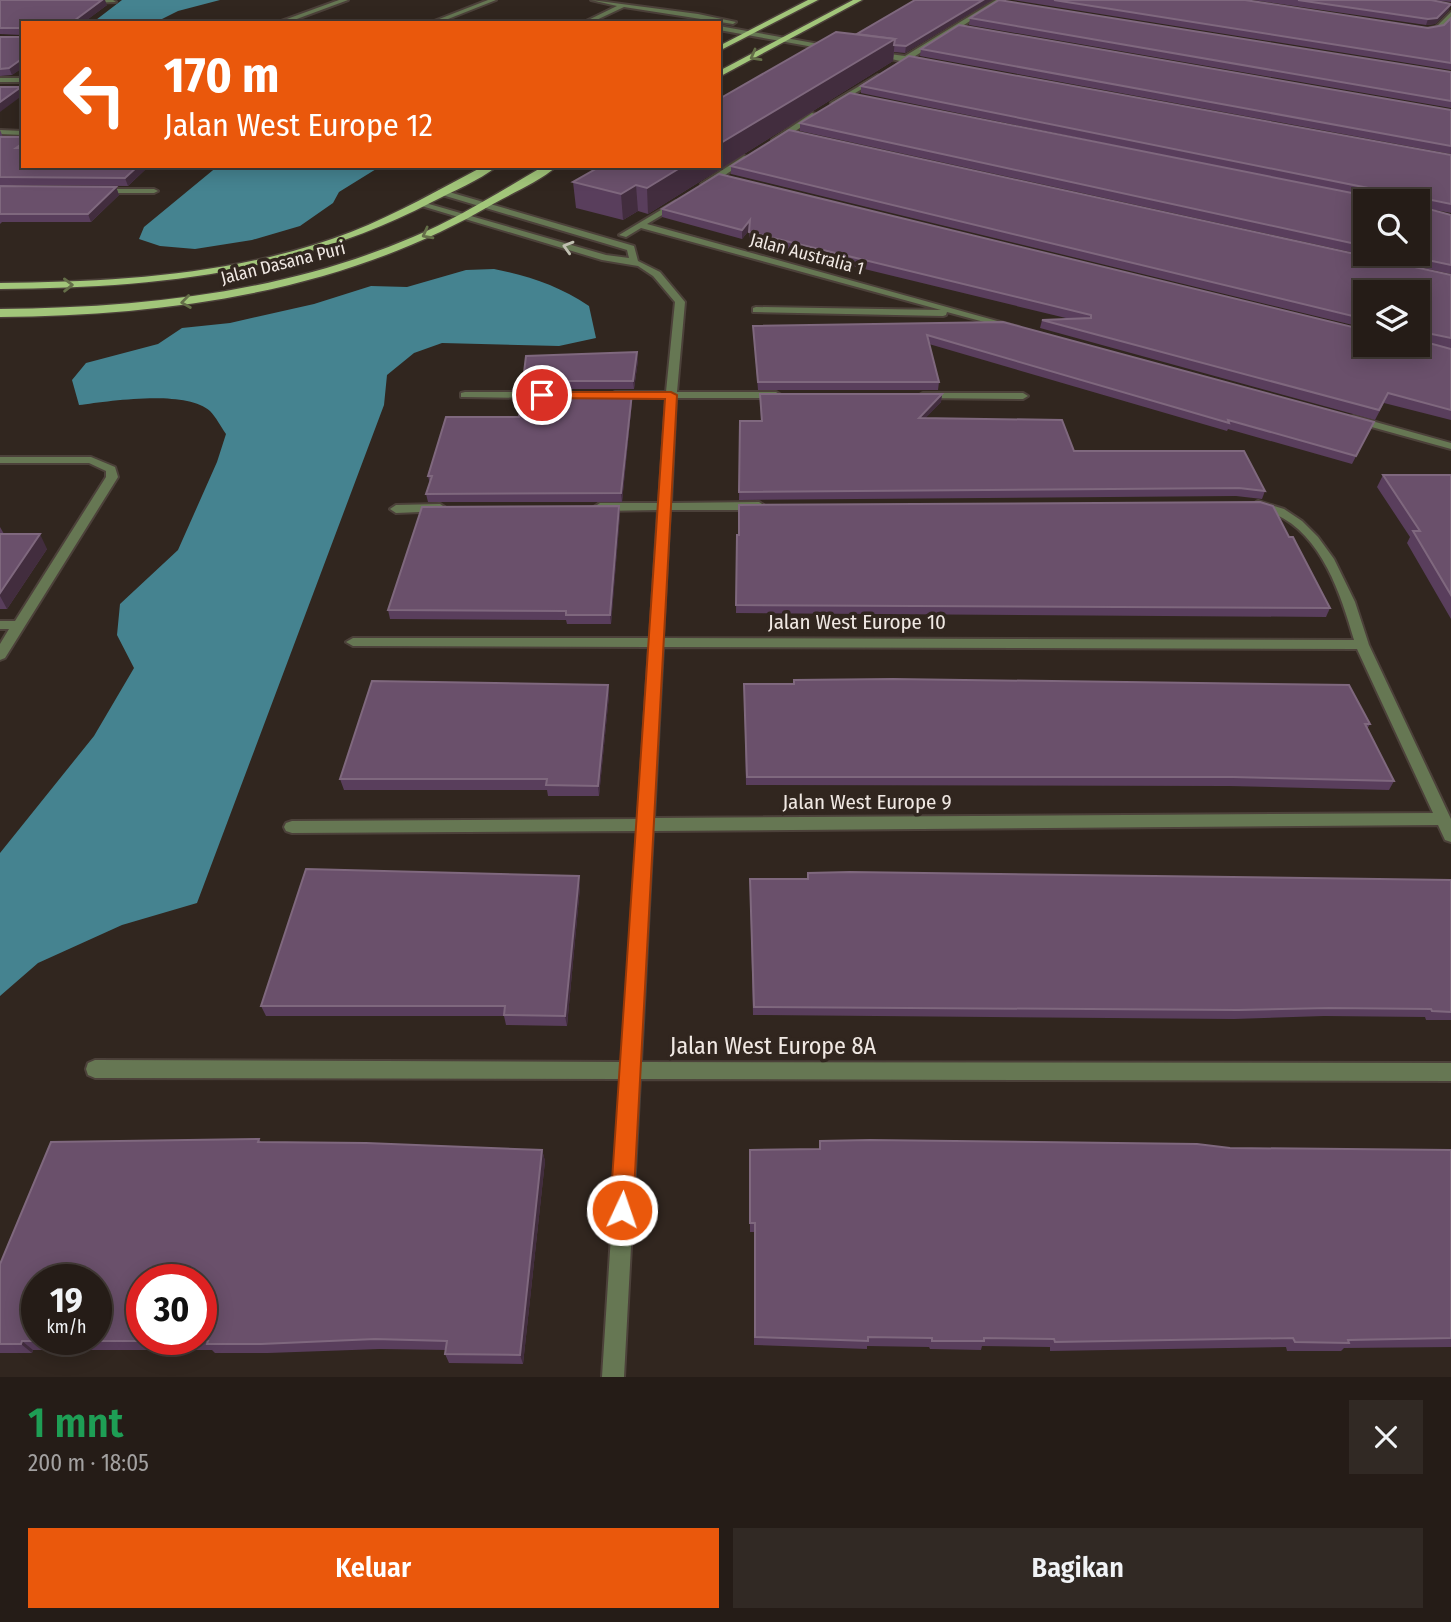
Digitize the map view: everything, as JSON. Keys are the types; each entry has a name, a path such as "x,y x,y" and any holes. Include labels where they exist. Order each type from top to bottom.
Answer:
{"main road":[{"path":"721,48 814,0"},
{"path":"721,74 858,0"},
{"name":"Jalan Dasana Puri","path":"0,286 114,284 203,274 271,261 335,242 419,204 488,168"},
{"name":"Jalan Dasana Puri","path":"0,313 135,309 223,296 302,279 375,256 419,238 548,168"}],"street":[{"path":"285,21 345,0"},
{"path":"437,21 493,0"},
{"path":"594,0 654,12 680,12 832,40"},
{"path":"589,21 637,0"},
{"path":"895,65 999,1 1012,4"},
{"path":"75,2 113,2"},
{"path":"654,12 666,18 683,21"},
{"path":"1419,30 1438,29 1451,14"},
{"path":"721,27 845,51"},
{"path":"957,27 971,30"},
{"path":"867,50 934,63"},
{"path":"764,148 884,73"},
{"path":"0,80 21,80"},
{"path":"848,95 862,98"},
{"path":"0,132 21,132"},
{"path":"787,133 800,136"},
{"path":"695,190 752,155"},
{"path":"717,176 731,180"},
{"path":"84,191 154,191"},
{"path":"442,192 631,248 634,260"},
{"path":"623,235 684,197"},
{"path":"419,204 605,258 634,260 660,275 680,302 671,395 612,1377"},
{"name":"Jalan Australia 1","path":"640,225 1020,328"},
{"name":"Jalan Australia 1","path":"756,310 965,313"},
{"path":"465,394 548,395"},
{"path":"603,395 793,395"},
{"path":"915,396 1023,396"},
{"path":"1343,416 1451,446"},
{"path":"0,460 91,460 111,469 109,485 0,655"},
{"path":"1247,504 1269,507 1292,518 1308,533 1327,559 1355,619 1362,645 1451,836"},
{"path":"584,507 776,506"},
{"path":"396,509 450,508"},
{"path":"0,625 19,625"},
{"name":"Jalan West Europe 10","path":"352,642 1362,645"},
{"name":"Jalan West Europe 9","path":"292,827 1443,819"},
{"name":"Jalan West Europe 8A","path":"95,1069 1451,1072"}],"water":[{"path":"122,0 220,0 178,11 158,21 95,21"},
{"path":"216,168 378,168 339,192 333,203 300,226 252,240 195,249 160,246 139,239 144,227"},
{"path":"494,269 544,283 589,306 596,338 559,346 442,343 414,353 387,375 384,405 197,903 122,925 38,963 0,996 0,853 94,736 134,668 117,635 120,604 178,550 217,462 226,434 210,411 199,404 184,400 147,398 79,405 72,380 86,363 158,344 182,328 230,323 314,304 371,286 407,287 466,270"}],"building":[{"path":"0,0 102,0 74,21 21,21 21,28 0,28"},
{"path":"915,0 983,0 906,46 894,45 895,39 857,34"},
{"path":"999,0 1451,72 1451,101 970,18"},
{"path":"1054,0 1245,0 1428,28 1444,25 1451,18 1451,63"},
{"path":"1298,0 1431,0 1451,4 1437,18 1428,19"},
{"path":"959,25 1451,110 1451,146 921,49"},
{"path":"21,32 21,59 9,68 0,69 0,37 20,37"},
{"path":"836,32 895,39 721,143 721,98"},
{"path":"909,56 1451,155 1451,204 1430,200 1430,189 1373,189 861,86"},
{"path":"0,87 21,87 0,102"},
{"path":"850,93 1353,193 1353,243 800,123"},
{"path":"789,130 1353,254 1353,266 1410,266 1451,275 1451,338 1430,334 1430,280 1353,280 1353,316 731,166"},
{"path":"0,137 21,137 21,144 16,148 21,148 21,168 136,168 125,178 0,177"},
{"path":"598,168 680,168 647,188 636,185 621,194 573,182"},
{"path":"719,174 1353,327 1353,357 1430,357 1430,343 1451,349 1451,410 1388,393 1379,410 1042,320 1091,318 1091,315 749,232 750,220 742,230 662,209"},
{"path":"0,186 116,187 88,214 0,214"},
{"path":"1430,209 1451,215 1451,265 1430,261"},
{"path":"1003,322 1374,422 1356,456 1228,420 1229,423 927,335 939,382 758,382 753,326"},
{"path":"637,352 633,381 523,381 526,356"},
{"path":"522,393 632,393 621,493 426,494 432,476 428,476 446,417 519,417"},
{"path":"760,394 942,394 919,418 1062,420 1074,451 1244,451 1265,491 1239,488 739,492 740,421 762,421"},
{"path":"1383,475 1451,475 1451,595 1413,531 1420,531"},
{"path":"1260,502 1273,506 1289,537 1293,537 1330,608 736,605 739,505"},
{"path":"619,506 610,615 566,615 566,611 388,610 422,507"},
{"path":"0,534 40,534 0,593"},
{"path":"794,680 1349,685 1370,724 1365,724 1394,781 1233,777 747,777 744,684 794,684"},
{"path":"372,681 608,685 598,786 546,785 547,779 340,779"},
{"path":"306,869 579,876 565,1016 504,1015 505,1006 261,1006"},
{"path":"808,873 1451,880 1451,1012 1431,1009 1329,1008 1238,1010 754,1007 750,879 808,879"},
{"path":"259,1139 258,1142 542,1150 520,1355 445,1354 447,1341 375,1339 217,1344 217,1264 126,1264 126,1341 112,1341 112,1264 21,1264 21,1344 0,1344 0,1264 51,1142"},
{"path":"820,1141 1451,1150 1451,1338 1348,1340 1349,1343 1295,1342 1293,1338 1055,1342 1054,1339 984,1338 984,1341 932,1341 932,1338 868,1337 868,1341 755,1337 755,1223 750,1223 750,1150 820,1149"}],"route":[{"path":"542,395 671,395 622,1210"}]}
